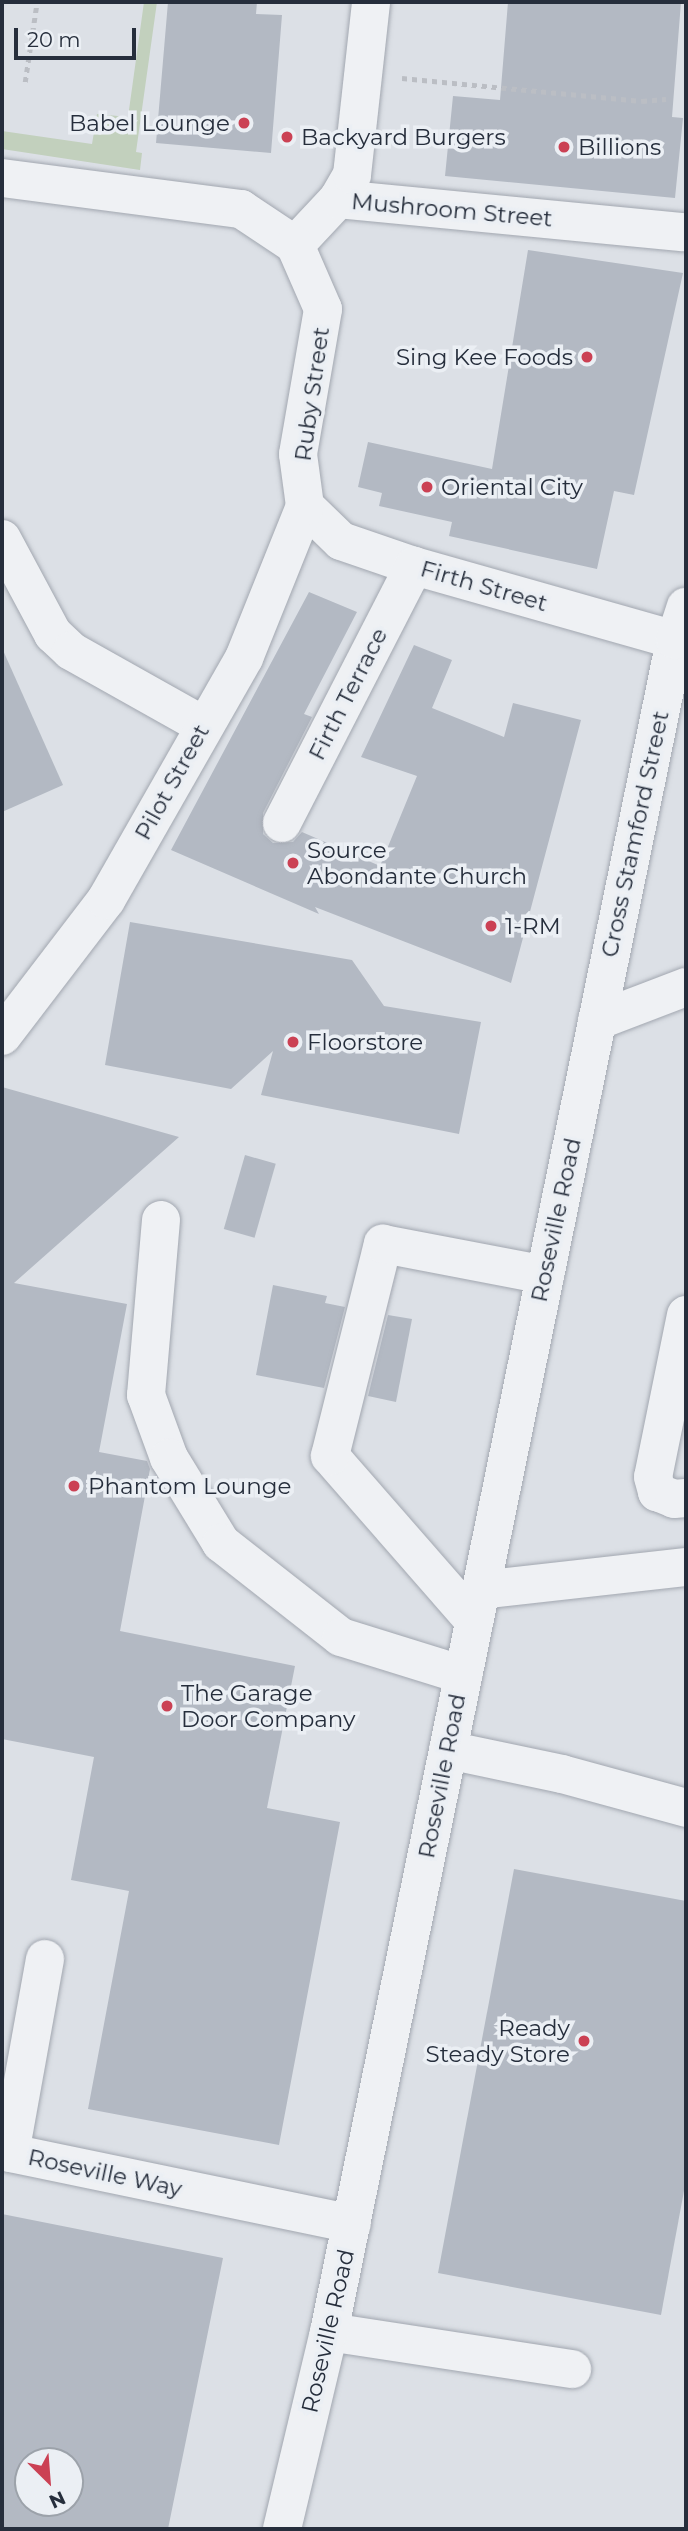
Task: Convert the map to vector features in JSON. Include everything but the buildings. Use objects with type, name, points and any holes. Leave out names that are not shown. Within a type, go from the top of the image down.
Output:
[{"type":"street","points":[[338,199],[352,175],[371,2]]},
{"type":"street","points":[[2,178],[241,209],[295,245]]},
{"type":"street","name":"Mushroom Street","points":[[295,245],[338,199],[684,232]]},
{"type":"street","name":"Ruby Street","points":[[295,245],[323,309],[298,454],[305,506]]},
{"type":"street","name":"Firth Street","points":[[305,506],[341,541],[414,566],[681,623]]},
{"type":"street","name":"Pilot Street","points":[[2,1036],[106,900],[203,725],[244,658],[305,506]]},
{"type":"street","points":[[2,538],[53,634],[71,651],[203,725]]},
{"type":"street","name":"Firth Terrace","points":[[282,822],[414,566]]},
{"type":"street","name":"Cross Stamford Street","points":[[597,1021],[681,623]]},
{"type":"street","points":[[597,1021],[686,987]]},
{"type":"street","name":"Roseville Road","points":[[282,2529],[352,2224],[597,1021]]},
{"type":"street","points":[[161,1220],[146,1395],[169,1458],[221,1543],[341,1637],[463,1675]]},
{"type":"street","points":[[545,1275],[383,1244],[330,1456],[477,1606],[686,1567]]},
{"type":"street","points":[[686,1315],[653,1477],[657,1492],[686,1498]]},
{"type":"street","points":[[448,1750],[562,1774],[686,1808]]},
{"type":"street","name":"Roseville Way","points":[[46,1959],[10,2153],[352,2224]]},
{"type":"street","points":[[329,2332],[572,2369]]},
{"type":"path","points":[[25,82],[37,2]]},
{"type":"path","points":[[394,77],[642,101],[666,99]]},
{"type":"green space","points":[[144,2],[157,2],[136,152],[142,153],[140,170],[2,149],[2,131],[92,144],[97,114],[128,117]]},
{"type":"place","name":"Babel Lounge","points":[[244,123]]},
{"type":"place","name":"Backyard Burgers","points":[[287,137]]},
{"type":"place","name":"Billions","points":[[564,147]]},
{"type":"place","name":"Sing Kee Foods","points":[[587,357]]},
{"type":"place","name":"Oriental City","points":[[427,487]]},
{"type":"place","name":"Source Abondante Church","points":[[293,863]]},
{"type":"place","name":"1-RM","points":[[491,926]]},
{"type":"place","name":"Floorstore","points":[[293,1042]]},
{"type":"place","name":"Phantom Lounge","points":[[74,1486]]},
{"type":"place","name":"The Garage Door Company","points":[[167,1706]]},
{"type":"place","name":"Ready Steady Store","points":[[584,2041]]}]
